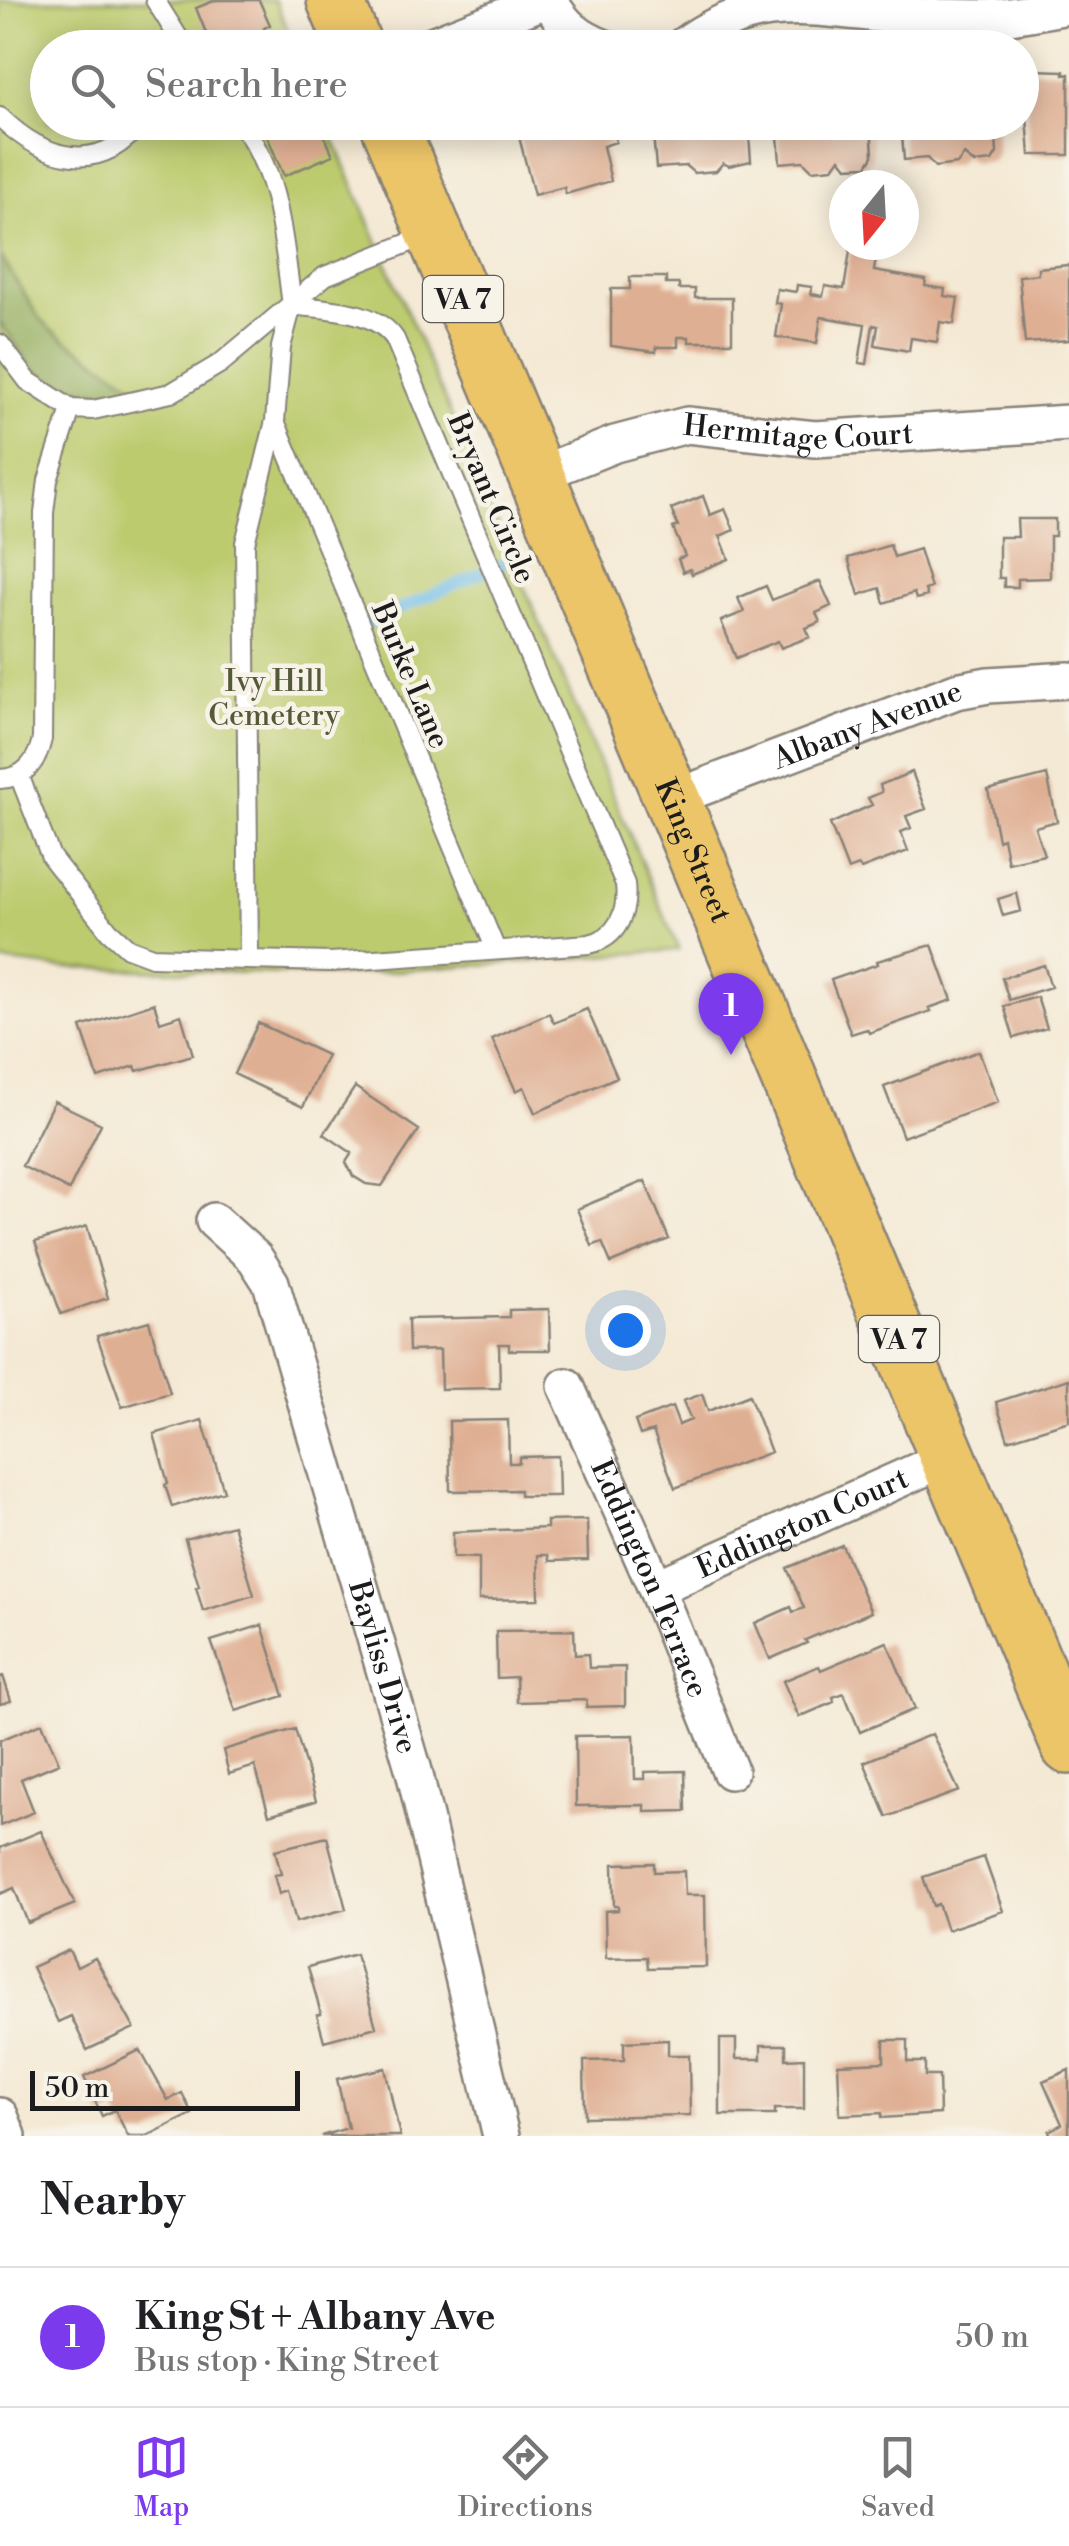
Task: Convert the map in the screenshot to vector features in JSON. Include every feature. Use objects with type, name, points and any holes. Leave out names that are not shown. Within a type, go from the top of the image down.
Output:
[{"type":"main road","points":[[335,0],[348,30]]},
{"type":"main road","name":"King Street","points":[[396,140],[1069,1746]]},
{"type":"street","points":[[470,30],[548,0],[572,30]]},
{"type":"street","points":[[700,30],[708,23],[758,6],[800,4],[873,13],[989,18],[1069,6]]},
{"type":"street","name":"Hermitage Court","points":[[537,475],[615,444],[687,425],[815,439],[1069,423]]},
{"type":"street","name":"Albany Avenue","points":[[671,799],[956,691],[988,684],[1069,680]]},
{"type":"street","name":"Bayliss Drive","points":[[214,1221],[255,1258],[271,1283],[414,1771],[500,2136]]},
{"type":"street","name":"Eddington Terrace","points":[[566,1386],[656,1588],[730,1772]]},
{"type":"street","name":"Eddington Court","points":[[656,1588],[949,1457]]},
{"type":"street","points":[[0,2116],[8,2136]]},
{"type":"lane","points":[[160,1],[172,30]]},
{"type":"lane","points":[[0,117],[30,140]]},
{"type":"lane","points":[[30,140],[74,156],[94,155],[121,140]]},
{"type":"lane","points":[[249,960],[245,543],[275,420],[281,347],[292,305],[278,199],[253,140]]},
{"type":"lane","points":[[0,344],[28,381],[71,409],[93,410],[171,393],[216,367],[312,285],[334,271],[435,233]]},
{"type":"lane","name":"Bryant Circle","points":[[20,775],[52,858],[122,943],[152,957],[314,963],[589,944],[605,939],[616,929],[626,897],[624,884],[395,339],[385,326],[370,318],[292,305]]},
{"type":"lane","points":[[0,779],[20,775],[35,761],[42,739],[44,504],[71,409]]},
{"type":"lane","name":"Burke Lane","points":[[275,420],[496,950]]},
{"type":"green space","name":"Ivy Hill Cemetery","points":[[0,0],[275,0],[288,30],[30,30],[30,140],[334,140],[679,950],[341,975],[60,968],[0,961]]},
{"type":"green space","points":[[0,255],[51,330],[140,389],[86,392],[57,383],[33,368],[0,322]]},
{"type":"building","points":[[216,0],[259,0],[270,25],[265,30],[205,30],[196,8]]},
{"type":"building","points":[[1039,70],[1064,71],[1064,75],[1069,74],[1069,155],[1030,155],[1029,140],[1039,140]]},
{"type":"building","points":[[269,140],[326,140],[333,155],[284,176]]},
{"type":"building","points":[[520,140],[616,140],[603,146],[611,181],[566,194],[564,187],[534,195]]},
{"type":"building","points":[[654,140],[749,140],[751,161],[729,166],[723,163],[716,171],[694,173],[686,166],[656,168]]},
{"type":"building","points":[[778,140],[872,140],[873,156],[867,166],[847,167],[840,158],[833,168],[812,170],[803,161],[780,163]]},
{"type":"building","points":[[902,140],[996,140],[997,153],[992,161],[974,163],[964,155],[957,164],[935,167],[927,158],[904,160]]},
{"type":"building","points":[[849,260],[876,260],[874,271],[926,280],[925,286],[945,289],[944,296],[958,298],[954,324],[940,322],[937,342],[911,338],[909,351],[875,345],[878,326],[873,325],[867,364],[859,363],[865,324],[821,317],[817,343],[776,337],[781,304],[775,303],[777,289],[796,292],[797,285],[812,287],[810,294],[823,296],[825,286],[844,289]]},
{"type":"building","points":[[1069,265],[1069,340],[1025,343],[1019,276],[1038,274],[1038,268]]},
{"type":"building","points":[[630,277],[666,277],[666,284],[695,289],[695,298],[732,298],[732,342],[689,342],[689,337],[678,337],[678,347],[656,347],[656,352],[611,346],[611,289],[630,289]]},
{"type":"building","points":[[703,496],[710,515],[725,509],[734,530],[720,536],[729,559],[692,574],[690,569],[683,572],[678,559],[685,556],[673,528],[678,526],[671,509]]},
{"type":"building","points":[[1017,519],[1055,519],[1055,536],[1050,536],[1050,578],[1018,579],[1018,587],[1004,587],[1004,578],[999,578],[999,537],[1018,537]]},
{"type":"building","points":[[890,545],[894,557],[919,549],[931,588],[925,590],[927,596],[916,599],[914,593],[884,603],[880,588],[859,595],[848,558]]},
{"type":"building","points":[[820,581],[831,606],[816,613],[820,622],[806,628],[810,637],[781,648],[778,641],[736,658],[721,621],[744,612],[738,598],[766,586],[772,600]]},
{"type":"building","points":[[912,772],[926,809],[906,816],[911,828],[901,832],[908,851],[848,870],[830,824],[872,805],[868,798],[882,792],[880,785]]},
{"type":"building","points":[[1047,775],[1057,821],[1035,827],[1044,855],[1008,863],[1003,838],[998,840],[988,790]]},
{"type":"building","points":[[1017,893],[1021,911],[1003,916],[998,899]]},
{"type":"building","points":[[932,945],[952,1000],[869,1033],[867,1029],[851,1034],[831,980]]},
{"type":"building","points":[[1044,965],[1051,987],[1009,1000],[1002,978]]},
{"type":"building","points":[[1037,997],[1047,1028],[1014,1038],[1004,1006]]},
{"type":"building","points":[[154,1003],[160,1022],[181,1015],[193,1055],[98,1078],[81,1027]]},
{"type":"building","points":[[587,1009],[617,1077],[535,1113],[524,1087],[516,1091],[492,1039],[549,1013],[554,1023]]},
{"type":"building","points":[[258,1023],[327,1055],[303,1107],[234,1074]]},
{"type":"building","points":[[979,1051],[998,1102],[903,1137],[884,1087]]},
{"type":"building","points":[[355,1087],[419,1130],[382,1186],[366,1184],[353,1176],[346,1162],[352,1153],[324,1134]]},
{"type":"building","points":[[54,1101],[101,1124],[69,1190],[22,1166]]},
{"type":"building","points":[[645,1181],[669,1239],[611,1263],[602,1242],[592,1246],[577,1209]]},
{"type":"building","points":[[87,1226],[108,1298],[61,1314],[35,1242]]},
{"type":"building","points":[[549,1309],[550,1350],[509,1350],[509,1344],[499,1344],[500,1388],[441,1389],[440,1350],[409,1351],[408,1319],[509,1317],[509,1310]]},
{"type":"building","points":[[149,1321],[170,1393],[122,1407],[97,1336]]},
{"type":"building","points":[[1069,1379],[1069,1421],[1008,1440],[996,1402]]},
{"type":"building","points":[[702,1394],[708,1411],[749,1395],[771,1452],[675,1488],[653,1431],[640,1435],[635,1421],[672,1407],[679,1425],[691,1420],[683,1401]]},
{"type":"building","points":[[202,1420],[224,1491],[172,1507],[154,1434]]},
{"type":"building","points":[[508,1420],[509,1463],[519,1463],[519,1457],[558,1456],[559,1496],[520,1496],[520,1490],[450,1491],[449,1421]]},
{"type":"building","points":[[587,1520],[588,1560],[549,1561],[548,1555],[538,1555],[539,1599],[479,1600],[479,1558],[453,1557],[453,1532],[547,1528],[547,1521]]},
{"type":"building","points":[[233,1525],[254,1595],[203,1611],[185,1539]]},
{"type":"building","points":[[842,1545],[871,1612],[770,1659],[755,1623],[791,1607],[793,1612],[804,1608],[787,1568]]},
{"type":"building","points":[[262,1625],[284,1696],[236,1711],[211,1641]]},
{"type":"building","points":[[574,1630],[575,1655],[588,1654],[589,1668],[625,1667],[625,1706],[586,1707],[587,1700],[517,1702],[516,1677],[497,1678],[496,1631]]},
{"type":"building","points":[[887,1642],[915,1709],[860,1732],[844,1693],[833,1697],[834,1702],[799,1717],[783,1681],[819,1666],[821,1670]]},
{"type":"building","points":[[3,1676],[11,1701],[0,1704],[0,1677]]},
{"type":"building","points":[[42,1723],[59,1763],[21,1779],[34,1812],[0,1826],[0,1740]]},
{"type":"building","points":[[295,1729],[316,1801],[269,1815],[255,1766],[229,1774],[223,1750]]},
{"type":"building","points":[[932,1734],[959,1791],[887,1817],[864,1762]]},
{"type":"building","points":[[634,1735],[635,1779],[645,1779],[645,1772],[685,1771],[686,1811],[645,1812],[645,1805],[576,1806],[575,1736]]},
{"type":"building","points":[[41,1831],[75,1904],[28,1923],[14,1888],[0,1894],[0,1848]]},
{"type":"building","points":[[327,1837],[346,1909],[296,1922],[288,1891],[279,1894],[274,1875],[281,1874],[275,1850]]},
{"type":"building","points":[[984,1857],[1003,1911],[947,1930],[923,1877]]},
{"type":"building","points":[[654,1863],[654,1872],[684,1871],[685,1895],[705,1895],[706,1967],[648,1968],[647,1957],[606,1958],[605,1911],[618,1910],[614,1906],[613,1864]]},
{"type":"building","points":[[69,1950],[77,1967],[95,1958],[134,2028],[87,2050],[71,2016],[58,2022],[32,1967]]},
{"type":"building","points":[[356,1954],[376,2027],[324,2041],[308,1967]]},
{"type":"building","points":[[720,2039],[736,2039],[736,2059],[761,2059],[761,2045],[786,2045],[786,2059],[804,2058],[804,2109],[775,2109],[775,2115],[720,2115]]},
{"type":"building","points":[[668,2040],[668,2055],[689,2055],[690,2115],[585,2117],[584,2061],[624,2060],[624,2042]]},
{"type":"building","points":[[884,2040],[908,2040],[908,2062],[925,2062],[925,2076],[939,2076],[940,2114],[882,2118],[882,2113],[840,2115],[838,2064],[884,2062]]},
{"type":"building","points":[[140,2050],[168,2100],[182,2093],[192,2114],[147,2136],[128,2136],[115,2110],[102,2116],[84,2077]]},
{"type":"building","points":[[385,2068],[400,2136],[321,2136],[348,2128],[337,2079]]},
{"type":"building","points":[[1069,2070],[1069,2136],[1051,2136],[1049,2131],[1062,2124],[1043,2081]]},
{"type":"waterway","points":[[361,626],[502,564]]},
{"type":"place","name":"King St + Albany Ave","points":[[731,1055]]}]
